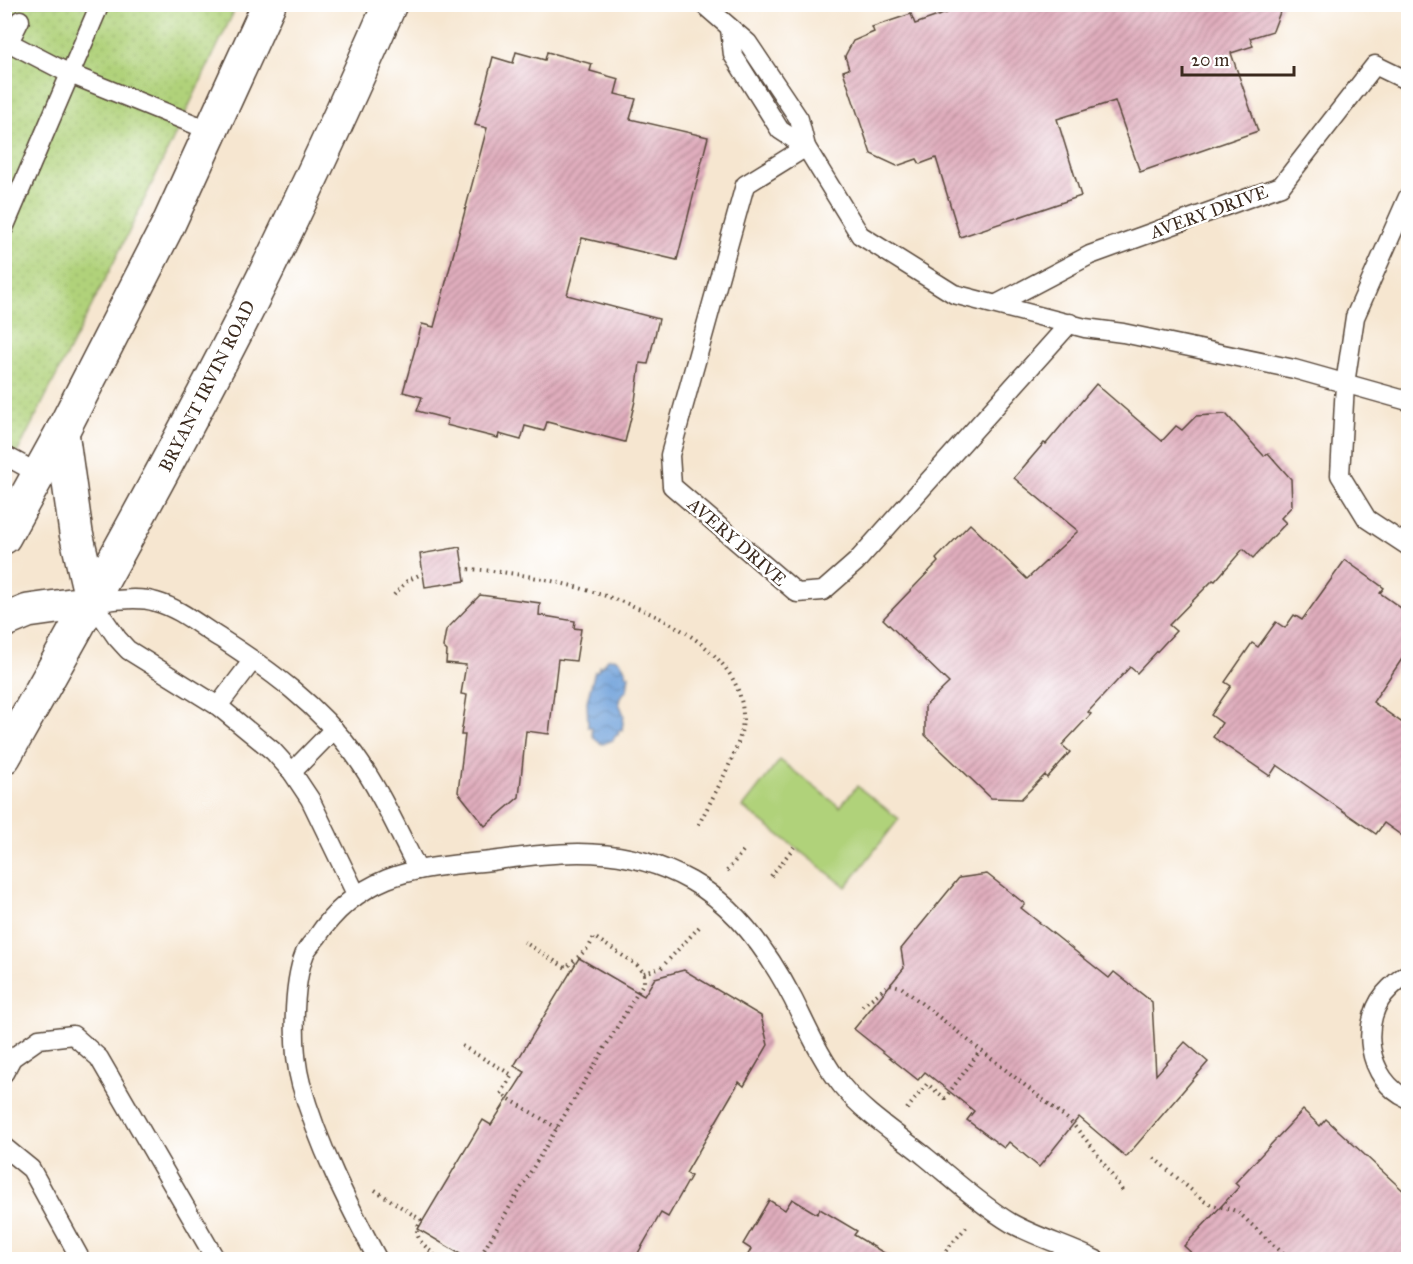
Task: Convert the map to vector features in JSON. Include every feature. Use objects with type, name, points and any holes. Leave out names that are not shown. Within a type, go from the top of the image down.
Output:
[{"type":"main road","points":[[4,537],[62,432],[169,223],[269,4]]},
{"type":"main road","name":"BRYANT IRVIN ROAD","points":[[4,757],[170,459],[240,323],[325,150],[390,4]]},
{"type":"main road","points":[[4,621],[28,612],[92,602],[76,533],[62,432]]},
{"type":"lane","points":[[4,228],[100,4]]},
{"type":"lane","points":[[703,4],[730,29],[733,55],[780,130],[806,147],[861,235],[954,294],[1085,328],[1123,333],[1294,369],[1408,401]]},
{"type":"lane","points":[[20,20],[7,41],[70,74],[212,131]]},
{"type":"lane","name":"AVERY DRIVE","points":[[997,304],[1090,255],[1281,186],[1375,65],[1408,81]]},
{"type":"lane","name":"AVERY DRIVE","points":[[806,147],[745,185],[670,455],[672,486],[797,593],[823,591],[856,562],[1070,323]]},
{"type":"lane","points":[[1408,197],[1355,317],[1345,384],[1340,476],[1367,519],[1408,546]]},
{"type":"lane","points":[[4,455],[39,474]]},
{"type":"lane","points":[[92,602],[142,600],[156,602],[170,608],[279,678],[334,729],[355,755],[373,784],[418,870]]},
{"type":"lane","points":[[92,602],[128,650],[218,706],[273,751],[292,771],[310,799],[357,894]]},
{"type":"lane","points":[[218,706],[254,660]]},
{"type":"lane","points":[[292,771],[334,729]]},
{"type":"lane","points":[[378,1260],[357,1220],[312,1118],[300,1081],[296,1052],[297,988],[306,953],[327,922],[357,894],[388,878],[418,870],[578,852],[610,854],[639,861],[691,881],[737,917],[759,942],[777,969],[825,1063],[843,1087],[866,1110],[1011,1223],[1096,1260]]},
{"type":"lane","points":[[1408,974],[1402,976],[1382,995],[1371,1021],[1370,1049],[1380,1075],[1400,1095],[1408,1099]]},
{"type":"lane","points":[[4,1073],[12,1058],[39,1040],[73,1035],[99,1058],[216,1260]]},
{"type":"lane","points":[[4,1147],[31,1169],[81,1260]]},
{"type":"path","points":[[463,568],[515,573],[588,589],[625,602],[668,622],[707,650],[724,666],[732,678],[743,710],[742,728],[732,757],[699,826]]},
{"type":"path","points":[[394,596],[407,581],[423,573]]},
{"type":"path","points":[[771,876],[794,847]]},
{"type":"path","points":[[478,1260],[642,986],[644,973],[637,965],[594,937],[589,947],[566,968],[524,942]]},
{"type":"path","points":[[644,973],[661,968],[682,946]]},
{"type":"path","points":[[862,1006],[887,986],[897,985],[1076,1126],[1124,1192]]},
{"type":"path","points":[[462,1046],[512,1075],[501,1094],[557,1128]]},
{"type":"path","points":[[891,1129],[927,1084],[945,1098],[980,1051]]},
{"type":"path","points":[[1154,1158],[1194,1195],[1210,1205],[1232,1208],[1239,1212],[1290,1260]]},
{"type":"path","points":[[375,1190],[421,1220],[416,1227],[418,1237],[438,1260]]},
{"type":"path","points":[[938,1260],[986,1205]]},
{"type":"green space","points":[[5,5],[237,5],[125,240],[5,477]]},
{"type":"green space","points":[[780,760],[840,807],[857,786],[899,819],[846,887],[743,807]]},
{"type":"water","points":[[614,658],[620,661],[626,670],[625,674],[629,675],[627,690],[620,697],[619,703],[624,715],[622,730],[619,730],[613,740],[603,744],[594,737],[592,727],[588,727],[587,701],[595,671],[598,671],[599,666],[601,667],[607,659]]},
{"type":"building","points":[[972,4],[1283,4],[1273,31],[1250,38],[1253,46],[1231,53],[1258,131],[1140,172],[1115,101],[1057,119],[1081,196],[960,237],[936,158],[920,164],[917,159],[897,166],[871,154],[843,71],[849,69],[845,56],[853,41],[874,32],[872,27],[911,14],[915,24]]},
{"type":"building","points":[[516,52],[545,60],[547,52],[592,64],[590,71],[619,79],[615,94],[636,99],[630,119],[708,137],[677,260],[582,238],[567,295],[659,319],[648,364],[640,363],[635,401],[625,442],[547,422],[544,431],[525,426],[521,440],[499,434],[498,438],[446,425],[448,419],[417,411],[422,397],[403,392],[422,324],[434,327],[487,128],[475,125],[493,57],[513,63]]},
{"type":"building","points":[[1096,384],[1162,441],[1176,426],[1182,430],[1196,416],[1226,414],[1264,456],[1268,453],[1291,479],[1292,506],[1281,518],[1286,523],[1253,558],[1243,549],[1215,581],[1213,580],[1169,625],[1176,631],[1137,673],[1130,667],[1088,712],[1091,714],[1062,745],[1070,752],[1047,778],[1045,775],[1021,799],[991,798],[925,735],[925,706],[949,683],[883,619],[938,562],[936,559],[970,524],[1027,579],[1078,531],[1014,478]]},
{"type":"building","points":[[460,547],[465,581],[425,587],[420,554]]},
{"type":"building","points":[[1345,560],[1384,588],[1380,593],[1408,613],[1408,650],[1373,702],[1408,727],[1408,840],[1384,823],[1376,834],[1277,765],[1270,776],[1213,737],[1222,723],[1211,715],[1231,686],[1225,682],[1252,643],[1258,647],[1276,622],[1285,628],[1294,615],[1302,620]]},
{"type":"building","points":[[480,595],[540,603],[539,615],[575,621],[574,628],[581,629],[576,661],[558,659],[549,734],[526,731],[519,797],[485,826],[458,792],[465,735],[461,735],[467,695],[461,694],[466,665],[446,663],[447,651],[443,647],[446,630]]},
{"type":"building","points":[[987,874],[1025,904],[1021,908],[1109,978],[1114,972],[1152,1002],[1156,1075],[1185,1042],[1208,1062],[1126,1157],[1079,1117],[1039,1167],[1009,1142],[1004,1148],[967,1120],[974,1111],[925,1072],[918,1080],[854,1029],[904,968],[901,949],[959,878]]},
{"type":"building","points":[[579,958],[644,996],[655,978],[684,970],[761,1016],[768,1045],[744,1086],[739,1082],[686,1173],[691,1176],[668,1217],[661,1213],[634,1260],[470,1260],[418,1229],[483,1120],[491,1125],[525,1072],[514,1066]]},
{"type":"building","points":[[1303,1110],[1320,1126],[1326,1119],[1408,1195],[1408,1260],[1199,1260],[1184,1246],[1239,1187],[1235,1183]]},
{"type":"building","points":[[792,1199],[817,1214],[820,1209],[857,1231],[854,1235],[896,1260],[745,1260],[751,1249],[743,1244],[769,1200],[785,1210]]}]
